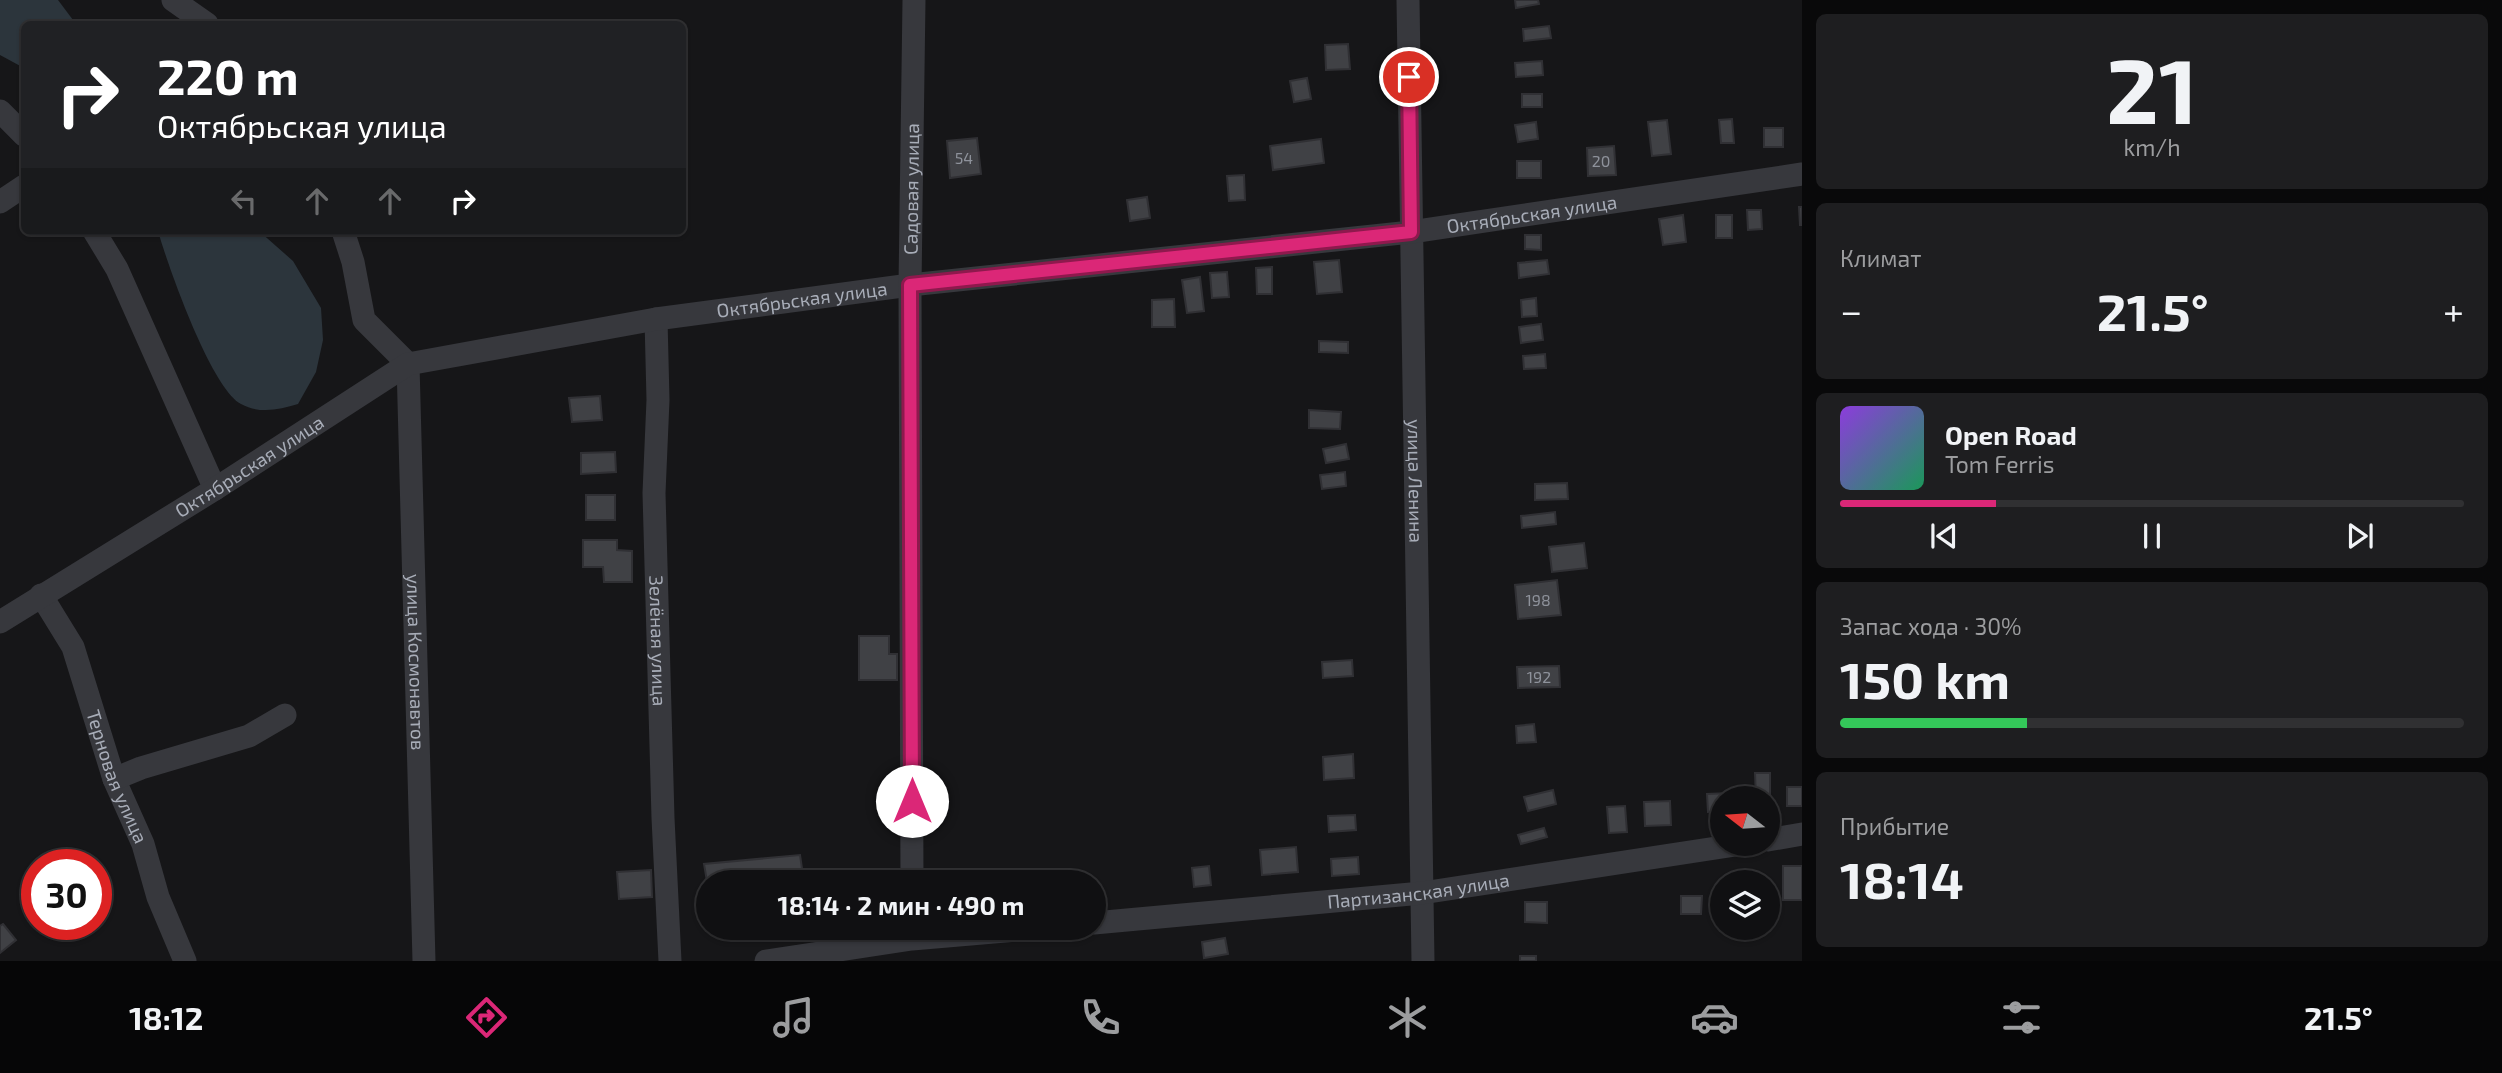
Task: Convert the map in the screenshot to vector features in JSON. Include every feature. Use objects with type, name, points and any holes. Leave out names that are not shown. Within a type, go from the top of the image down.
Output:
[{"type":"street","points":[[173,0],[203,21]]},
{"type":"street","name":"Садовая улица","points":[[912,870],[910,285],[914,0]]},
{"type":"street","name":"улица Ленина","points":[[1408,0],[1423,961]]},
{"type":"street","points":[[0,111],[21,132]]},
{"type":"street","name":"Октябрьская улица","points":[[0,622],[215,489],[408,364],[656,319],[910,285],[1411,232],[1802,174]]},
{"type":"street","points":[[0,202],[21,188]]},
{"type":"street","points":[[96,235],[117,269],[215,489]]},
{"type":"street","points":[[344,235],[353,262],[364,320],[408,364]]},
{"type":"street","name":"Зелёная улица","points":[[656,319],[658,400],[654,493],[663,818],[670,961]]},
{"type":"street","name":"улица Космонавтов","points":[[408,364],[424,961]]},
{"type":"street","name":"Терновая улица","points":[[41,595],[73,647],[114,779],[143,844],[158,897],[185,961]]},
{"type":"street","points":[[114,779],[141,768],[249,736],[285,715]]},
{"type":"street","points":[[1780,837],[1802,834]]},
{"type":"street","name":"Партизанская улица","points":[[1106,922],[1422,893],[1710,849]]},
{"type":"street","points":[[766,961],[938,940]]},
{"type":"shaded area","points":[[0,0],[58,0],[74,21],[21,21],[21,66],[0,55]]},
{"type":"shaded area","points":[[159,235],[264,235],[293,261],[321,308],[323,340],[316,372],[298,404],[276,409],[255,409],[241,404],[229,393],[204,351]]},
{"type":"building","points":[[1515,0],[1538,0],[1539,4],[1516,8]]},
{"type":"building","points":[[1549,26],[1551,38],[1524,41],[1523,29]]},
{"type":"building","points":[[1348,44],[1350,69],[1326,70],[1325,45]]},
{"type":"building","points":[[1542,61],[1543,75],[1516,77],[1515,63]]},
{"type":"building","points":[[1307,78],[1311,99],[1294,102],[1290,81]]},
{"type":"building","points":[[1522,94],[1542,94],[1542,107],[1522,107]]},
{"type":"building","points":[[1732,119],[1734,143],[1721,143],[1719,120]]},
{"type":"building","points":[[1667,120],[1671,154],[1652,156],[1648,122]]},
{"type":"building","points":[[1536,122],[1538,139],[1518,142],[1515,125]]},
{"type":"building","points":[[1764,128],[1783,128],[1783,147],[1764,147]]},
{"type":"building","points":[[977,138],[981,174],[950,178],[947,141]]},
{"type":"building","points":[[1321,139],[1324,163],[1273,170],[1270,146]]},
{"type":"building","points":[[1614,146],[1616,175],[1588,176],[1587,148]]},
{"type":"building","points":[[1517,161],[1541,161],[1541,178],[1517,178]]},
{"type":"building","points":[[1244,175],[1245,200],[1229,201],[1227,176]]},
{"type":"building","points":[[1147,197],[1150,218],[1130,221],[1127,200]]},
{"type":"building","points":[[1799,207],[1802,207],[1802,225],[1800,225]]},
{"type":"building","points":[[1747,210],[1761,210],[1762,229],[1748,230]]},
{"type":"building","points":[[1683,215],[1686,242],[1663,245],[1659,219]]},
{"type":"building","points":[[1716,215],[1732,215],[1732,238],[1716,238]]},
{"type":"building","points":[[1525,235],[1541,235],[1541,250],[1525,249]]},
{"type":"building","points":[[1339,260],[1342,292],[1317,294],[1314,262]]},
{"type":"building","points":[[1547,260],[1549,274],[1519,278],[1518,263]]},
{"type":"building","points":[[1272,267],[1272,294],[1257,294],[1256,268]]},
{"type":"building","points":[[1227,272],[1229,297],[1212,298],[1210,273]]},
{"type":"building","points":[[1200,277],[1204,311],[1187,313],[1182,280]]},
{"type":"building","points":[[1536,298],[1537,316],[1522,317],[1521,300]]},
{"type":"building","points":[[1174,299],[1175,327],[1152,327],[1152,300]]},
{"type":"building","points":[[1541,324],[1543,340],[1521,343],[1519,327]]},
{"type":"building","points":[[1319,341],[1348,342],[1348,353],[1319,352]]},
{"type":"building","points":[[1545,354],[1546,368],[1524,369],[1523,356]]},
{"type":"building","points":[[600,396],[602,420],[572,422],[569,398]]},
{"type":"building","points":[[1309,410],[1341,412],[1340,429],[1309,428]]},
{"type":"building","points":[[1346,444],[1349,459],[1326,463],[1323,449]]},
{"type":"building","points":[[615,452],[616,472],[581,474],[581,453]]},
{"type":"building","points":[[1345,472],[1346,486],[1322,489],[1320,475]]},
{"type":"building","points":[[1567,483],[1568,499],[1535,500],[1535,484]]},
{"type":"building","points":[[586,495],[615,495],[615,520],[586,520]]},
{"type":"building","points":[[1555,512],[1556,524],[1522,528],[1521,516]]},
{"type":"building","points":[[583,540],[617,540],[617,550],[632,551],[632,582],[604,582],[603,567],[583,567]]},
{"type":"building","points":[[1584,543],[1587,568],[1552,572],[1549,547]]},
{"type":"building","points":[[1557,580],[1561,615],[1518,619],[1515,585]]},
{"type":"building","points":[[859,636],[889,636],[889,654],[897,654],[897,680],[859,680]]},
{"type":"building","points":[[1352,660],[1353,676],[1323,678],[1322,662]]},
{"type":"building","points":[[1559,666],[1560,687],[1518,688],[1517,667]]},
{"type":"building","points":[[1534,724],[1536,742],[1517,743],[1516,726]]},
{"type":"building","points":[[1353,754],[1354,778],[1324,780],[1323,757]]},
{"type":"building","points":[[1755,773],[1770,773],[1770,786],[1756,786]]},
{"type":"building","points":[[1787,787],[1802,787],[1802,806],[1787,806]]},
{"type":"building","points":[[1553,790],[1556,804],[1528,811],[1524,797]]},
{"type":"building","points":[[1707,794],[1710,794],[1710,812],[1708,812]]},
{"type":"building","points":[[1670,801],[1671,825],[1645,826],[1644,802]]},
{"type":"building","points":[[1625,806],[1627,832],[1609,833],[1607,807]]},
{"type":"building","points":[[1355,815],[1356,830],[1329,832],[1328,816]]},
{"type":"building","points":[[1544,828],[1547,837],[1521,844],[1518,835]]},
{"type":"building","points":[[1296,847],[1298,872],[1262,875],[1260,850]]},
{"type":"building","points":[[800,855],[802,870],[705,870],[704,864]]},
{"type":"building","points":[[1358,857],[1359,874],[1332,876],[1331,859]]},
{"type":"building","points":[[1209,866],[1211,885],[1194,887],[1192,868]]},
{"type":"building","points":[[1783,866],[1802,866],[1802,900],[1783,900]]},
{"type":"building","points":[[651,870],[652,897],[619,899],[617,872]]},
{"type":"building","points":[[1681,896],[1702,896],[1701,914],[1681,914]]},
{"type":"building","points":[[1525,902],[1547,902],[1547,923],[1525,922]]},
{"type":"building","points":[[3,924],[16,940],[0,953],[0,926]]},
{"type":"building","points":[[1225,938],[1228,954],[1204,958],[1202,942]]},
{"type":"building","points":[[1520,956],[1536,956],[1536,961],[1520,961]]},
{"type":"route","points":[[912,801],[910,285],[1411,232],[1409,77]]}]
